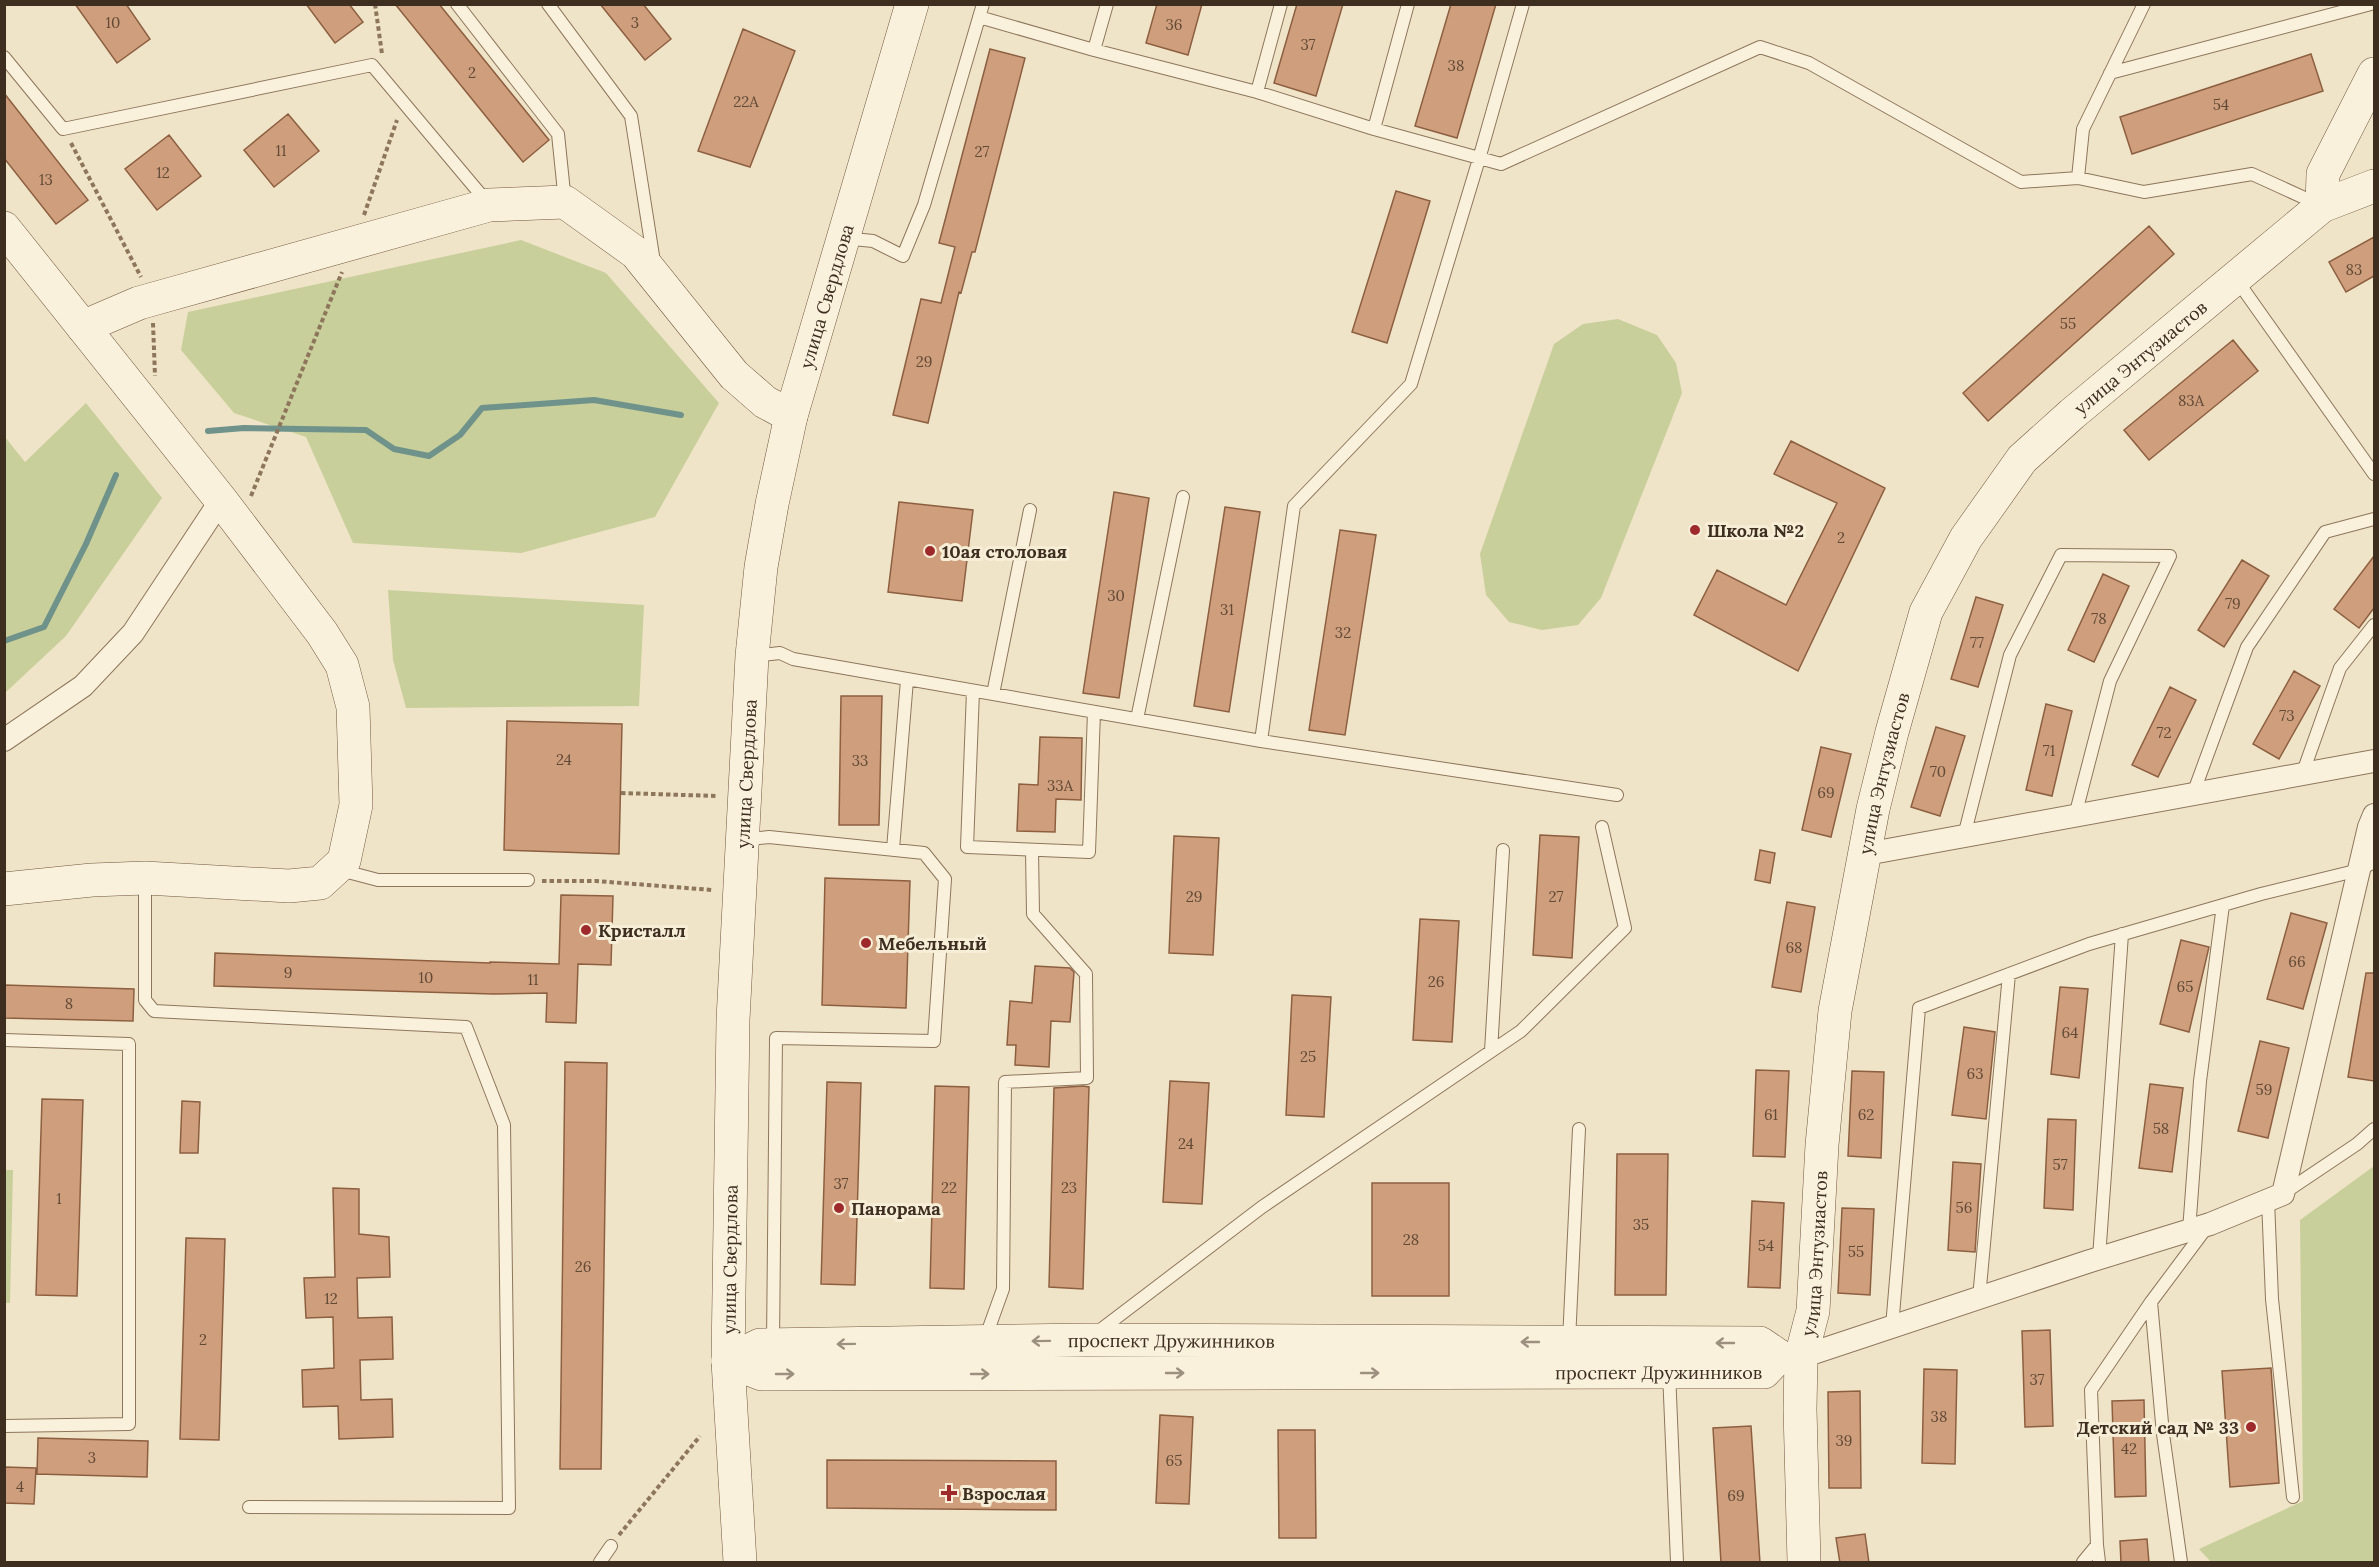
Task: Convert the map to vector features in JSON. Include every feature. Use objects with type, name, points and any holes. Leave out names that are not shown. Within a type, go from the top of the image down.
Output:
[{"type":"street","name":"улица Свердлова","points":[[740,1563],[729,1361],[733,1020],[752,656],[763,557],[791,416],[912,4]]},
{"type":"street","points":[[2322,206],[2324,174],[2374,74]]},
{"type":"street","name":"улица Энтузиастов","points":[[1804,1563],[1800,1408],[1790,1357],[1813,1311],[1822,1145],[1834,1011],[1873,809],[1926,612],[1966,538],[2022,459],[2072,414],[2322,206],[2374,186]]},
{"type":"street","points":[[83,327],[153,299],[489,205],[565,202],[636,253],[734,375],[765,402],[791,416]]},
{"type":"street","points":[[4,228],[221,500],[322,633],[342,665],[352,707],[356,805],[344,861],[321,883],[289,886],[145,878],[92,880],[4,889]]},
{"type":"street","points":[[4,740],[83,686],[133,633],[221,500]]},
{"type":"street","points":[[1866,854],[2374,761]]},
{"type":"street","points":[[1790,1357],[1892,1327],[2199,1227],[2275,1197],[2367,866],[2368,827],[2374,815]]},
{"type":"street","name":"проспект Дружинников","points":[[729,1361],[760,1345],[1087,1340],[1761,1343],[1790,1357]]},
{"type":"street","name":"проспект Дружинников","points":[[729,1361],[762,1374],[1764,1372],[1790,1357]]},
{"type":"lane","points":[[457,4],[558,134],[565,202]]},
{"type":"lane","points":[[548,4],[631,116],[656,276]]},
{"type":"lane","points":[[1094,50],[1107,4]]},
{"type":"lane","points":[[1257,92],[1281,4]]},
{"type":"lane","points":[[1374,129],[1408,4]]},
{"type":"lane","points":[[1261,741],[1294,506],[1411,384],[1479,159],[1522,4]]},
{"type":"lane","points":[[2078,178],[2083,129],[2145,4]]},
{"type":"lane","points":[[2110,73],[2371,4]]},
{"type":"lane","points":[[842,238],[873,241],[903,256],[924,205],[981,11],[1094,50],[1257,92],[1374,129],[1501,164],[1760,47],[1809,63],[2021,182],[2078,178],[2144,192],[2252,174],[2322,206]]},
{"type":"lane","points":[[4,57],[63,129],[372,64],[489,205]]},
{"type":"lane","points":[[2235,278],[2374,474]]},
{"type":"lane","points":[[1137,719],[1183,497]]},
{"type":"lane","points":[[993,694],[1030,510]]},
{"type":"lane","points":[[2193,794],[2247,647],[2325,532],[2374,519]]},
{"type":"lane","points":[[1964,836],[2010,655],[2061,555],[2170,556],[2110,681],[2075,816]]},
{"type":"lane","points":[[2302,775],[2340,668],[2374,625]]},
{"type":"lane","points":[[752,656],[780,653],[793,659],[907,680],[1261,741],[1617,795]]},
{"type":"lane","points":[[893,849],[907,680]]},
{"type":"lane","points":[[973,691],[967,847],[1089,852],[1094,712]]},
{"type":"lane","points":[[1087,1340],[1262,1207],[1521,1031],[1625,928],[1602,827]]},
{"type":"lane","points":[[742,840],[769,837],[924,853],[945,879],[934,1041],[777,1038],[772,1345]]},
{"type":"lane","points":[[984,1342],[1003,1289],[1005,1082],[1087,1078],[1086,974],[1033,914],[1032,850]]},
{"type":"lane","points":[[1491,1052],[1503,850]]},
{"type":"lane","points":[[1892,1327],[1919,1008],[2089,944],[2367,866]]},
{"type":"lane","points":[[336,869],[378,880],[528,880]]},
{"type":"lane","points":[[145,878],[144,1000],[154,1011],[465,1027],[504,1125],[509,1508],[249,1507]]},
{"type":"lane","points":[[2099,1563],[2091,1390],[2199,1227],[2200,1081],[2223,905]]},
{"type":"lane","points":[[2099,1258],[2122,934]]},
{"type":"lane","points":[[1979,1298],[2009,974]]},
{"type":"lane","points":[[4,1041],[129,1044],[129,1424],[4,1426]]},
{"type":"lane","points":[[2293,1497],[2272,1299],[2275,1197],[2357,1144],[2374,1129]]},
{"type":"lane","points":[[1569,1342],[1579,1130]]},
{"type":"lane","points":[[2151,1302],[2163,1434],[2181,1563]]},
{"type":"lane","points":[[1669,1372],[1677,1563]]},
{"type":"lane","points":[[2083,1563],[2097,1545]]},
{"type":"lane","points":[[600,1563],[611,1546]]},
{"type":"path","points":[[63,129],[153,299],[156,418]]},
{"type":"path","points":[[621,793],[716,796]]},
{"type":"path","points":[[528,880],[596,881],[711,890]]},
{"type":"path","points":[[627,1524],[700,1436]]},
{"type":"green space","points":[[521,240],[606,273],[719,403],[655,517],[521,553],[353,543],[306,437],[234,413],[181,350],[188,312]]},
{"type":"green space","points":[[1618,319],[1657,335],[1676,363],[1682,393],[1601,598],[1578,625],[1542,630],[1509,622],[1486,595],[1480,554],[1554,344],[1583,324]]},
{"type":"green space","points":[[86,403],[162,498],[66,636],[5,693],[5,437],[25,462]]},
{"type":"green space","points":[[388,590],[644,605],[639,706],[406,708],[393,660]]},
{"type":"green space","points":[[2374,1166],[2374,1562],[2211,1562],[2199,1549],[2303,1501],[2300,1220]]},
{"type":"green space","points":[[5,1170],[13,1170],[10,1303],[4,1303]]},
{"type":"building","points":[[75,4],[126,4],[150,39],[117,63]]},
{"type":"building","points":[[306,4],[349,4],[363,22],[335,43]]},
{"type":"building","points":[[395,4],[439,4],[549,140],[523,162]]},
{"type":"building","points":[[600,4],[643,4],[671,39],[645,60]]},
{"type":"building","points":[[1157,4],[1202,4],[1188,55],[1146,43]]},
{"type":"building","points":[[1297,4],[1343,4],[1316,96],[1274,83]]},
{"type":"building","points":[[1451,4],[1496,4],[1457,138],[1415,126]]},
{"type":"building","points":[[743,29],[795,51],[750,167],[698,151]]},
{"type":"building","points":[[990,49],[1025,58],[975,252],[972,252],[961,293],[959,292],[928,423],[893,415],[921,299],[941,303],[955,247],[939,243]]},
{"type":"building","points":[[2311,54],[2323,91],[2132,154],[2120,117]]},
{"type":"building","points":[[4,93],[88,200],[56,224],[4,158]]},
{"type":"building","points":[[288,114],[319,151],[274,187],[244,150]]},
{"type":"building","points":[[169,135],[201,176],[157,210],[125,169]]},
{"type":"building","points":[[1396,191],[1430,201],[1387,343],[1352,332]]},
{"type":"building","points":[[2149,226],[2174,254],[1988,421],[1963,393]]},
{"type":"building","points":[[2374,237],[2374,276],[2346,292],[2329,262]]},
{"type":"building","points":[[2233,340],[2258,371],[2149,460],[2124,430]]},
{"type":"building","points":[[1791,441],[1885,488],[1798,671],[1694,615],[1717,570],[1786,605],[1837,503],[1774,474]]},
{"type":"building","points":[[1114,492],[1149,498],[1119,698],[1083,693]]},
{"type":"building","name":"10ая столовая","points":[[899,502],[973,510],[962,601],[888,592]]},
{"type":"building","points":[[1225,507],[1260,512],[1229,712],[1194,706]]},
{"type":"building","points":[[1340,530],[1376,535],[1345,735],[1309,730]]},
{"type":"building","points":[[2374,556],[2374,608],[2359,628],[2334,609]]},
{"type":"building","points":[[2242,560],[2269,576],[2224,647],[2198,630]]},
{"type":"building","points":[[2103,574],[2129,586],[2094,662],[2068,650]]},
{"type":"building","points":[[1976,597],[2003,605],[1978,687],[1951,679]]},
{"type":"building","points":[[2294,671],[2320,686],[2279,759],[2253,744]]},
{"type":"building","points":[[2170,687],[2196,700],[2158,777],[2132,765]]},
{"type":"building","points":[[841,696],[882,696],[879,825],[839,825]]},
{"type":"building","points":[[2046,704],[2072,711],[2052,796],[2026,790]]},
{"type":"building","points":[[507,721],[622,724],[619,854],[504,850]]},
{"type":"building","points":[[1936,727],[1965,736],[1940,816],[1911,807]]},
{"type":"building","points":[[1040,737],[1082,738],[1081,800],[1056,799],[1055,832],[1017,831],[1019,784],[1038,785]]},
{"type":"building","points":[[1821,747],[1851,754],[1831,837],[1802,830]]},
{"type":"building","points":[[1540,835],[1579,837],[1572,958],[1533,955]]},
{"type":"building","points":[[1174,836],[1219,838],[1213,955],[1169,953]]},
{"type":"building","points":[[1760,850],[1775,853],[1770,883],[1755,880]]},
{"type":"building","name":"Мебельный","points":[[825,878],[910,881],[906,1008],[822,1005]]},
{"type":"building","points":[[561,895],[613,896],[611,965],[578,964],[576,1023],[546,1022],[547,993],[494,994],[214,986],[215,953],[559,964]]},
{"type":"building","points":[[1787,902],[1815,907],[1801,992],[1772,987]]},
{"type":"building","points":[[2291,913],[2327,923],[2303,1009],[2267,999]]},
{"type":"building","points":[[1420,919],[1459,921],[1452,1042],[1413,1040]]},
{"type":"building","points":[[2181,940],[2209,947],[2189,1032],[2160,1024]]},
{"type":"building","points":[[1035,966],[1070,968],[1074,972],[1070,1022],[1051,1021],[1049,1067],[1015,1065],[1016,1045],[1007,1045],[1010,1001],[1032,1003]]},
{"type":"building","points":[[2366,973],[2374,973],[2374,1081],[2348,1077]]},
{"type":"building","points":[[4,985],[134,989],[133,1021],[4,1018]]},
{"type":"building","points":[[2060,987],[2088,989],[2079,1078],[2051,1074]]},
{"type":"building","points":[[1292,995],[1331,997],[1324,1117],[1286,1115]]},
{"type":"building","points":[[1964,1027],[1995,1032],[1986,1119],[1952,1115]]},
{"type":"building","points":[[2260,1041],[2289,1048],[2268,1138],[2238,1131]]},
{"type":"building","points":[[565,1062],[607,1063],[601,1469],[560,1469]]},
{"type":"building","points":[[1756,1070],[1789,1071],[1785,1157],[1753,1156]]},
{"type":"building","points":[[1852,1071],[1884,1072],[1881,1158],[1848,1156]]},
{"type":"building","points":[[1170,1081],[1209,1083],[1202,1204],[1163,1202]]},
{"type":"building","points":[[827,1082],[861,1083],[855,1285],[821,1284]]},
{"type":"building","points":[[2150,1084],[2183,1088],[2172,1172],[2139,1168]]},
{"type":"building","points":[[935,1086],[969,1087],[964,1289],[930,1288]]},
{"type":"building","points":[[1089,1087],[1083,1289],[1049,1287],[1054,1088]]},
{"type":"building","points":[[42,1099],[83,1100],[77,1296],[36,1295]]},
{"type":"building","points":[[182,1101],[200,1102],[198,1153],[180,1153]]},
{"type":"building","points":[[2048,1119],[2076,1120],[2073,1210],[2044,1208]]},
{"type":"building","points":[[1617,1154],[1668,1154],[1666,1295],[1615,1295]]},
{"type":"building","points":[[1953,1162],[1981,1164],[1975,1252],[1948,1250]]},
{"type":"building","points":[[1372,1183],[1449,1183],[1449,1296],[1372,1296]]},
{"type":"building","points":[[333,1188],[359,1189],[359,1234],[389,1237],[390,1277],[357,1278],[358,1318],[392,1317],[393,1359],[360,1360],[361,1400],[392,1399],[393,1437],[339,1439],[338,1406],[303,1407],[302,1370],[334,1368],[333,1317],[306,1318],[304,1278],[335,1277]]},
{"type":"building","points":[[1752,1201],[1784,1203],[1780,1288],[1748,1287]]},
{"type":"building","points":[[1842,1208],[1874,1209],[1870,1295],[1838,1293]]},
{"type":"building","points":[[186,1238],[225,1239],[219,1440],[180,1439]]},
{"type":"building","points":[[2050,1330],[2053,1426],[2025,1427],[2022,1331]]},
{"type":"building","name":"Детский сад № 33","points":[[2271,1368],[2279,1483],[2230,1487],[2222,1371]]},
{"type":"building","points":[[1924,1369],[1957,1370],[1955,1464],[1922,1463]]},
{"type":"building","points":[[1860,1391],[1861,1488],[1829,1488],[1828,1392]]},
{"type":"building","points":[[2144,1400],[2146,1496],[2115,1497],[2112,1401]]},
{"type":"building","points":[[1160,1415],[1193,1417],[1189,1504],[1156,1503]]},
{"type":"building","points":[[1751,1426],[1760,1563],[1721,1563],[1713,1428]]},
{"type":"building","points":[[1278,1430],[1315,1430],[1316,1538],[1279,1538]]},
{"type":"building","points":[[38,1438],[148,1441],[147,1477],[37,1474]]},
{"type":"building","name":"Взрослая","points":[[827,1460],[1056,1461],[1056,1510],[827,1508]]},
{"type":"building","points":[[4,1467],[36,1468],[34,1504],[4,1503]]},
{"type":"building","points":[[1865,1534],[1869,1563],[1840,1563],[1836,1538]]},
{"type":"building","points":[[2147,1539],[2149,1563],[2121,1563],[2120,1541]]},
{"type":"waterway","points":[[208,431],[244,428],[366,430],[394,449],[429,456],[460,435],[482,408],[594,400],[681,415]]},
{"type":"waterway","points":[[4,641],[44,627],[86,544],[116,475]]},
{"type":"place","name":"Школа №2","points":[[1695,530]]},
{"type":"place","name":"10ая столовая","points":[[930,551]]},
{"type":"place","name":"Кристалл","points":[[586,930]]},
{"type":"place","name":"Мебельный","points":[[866,943]]},
{"type":"place","name":"Панорама","points":[[839,1208]]},
{"type":"place","name":"Детский сад № 33","points":[[2251,1427]]},
{"type":"place","name":"Взрослая","points":[[949,1493]]}]
